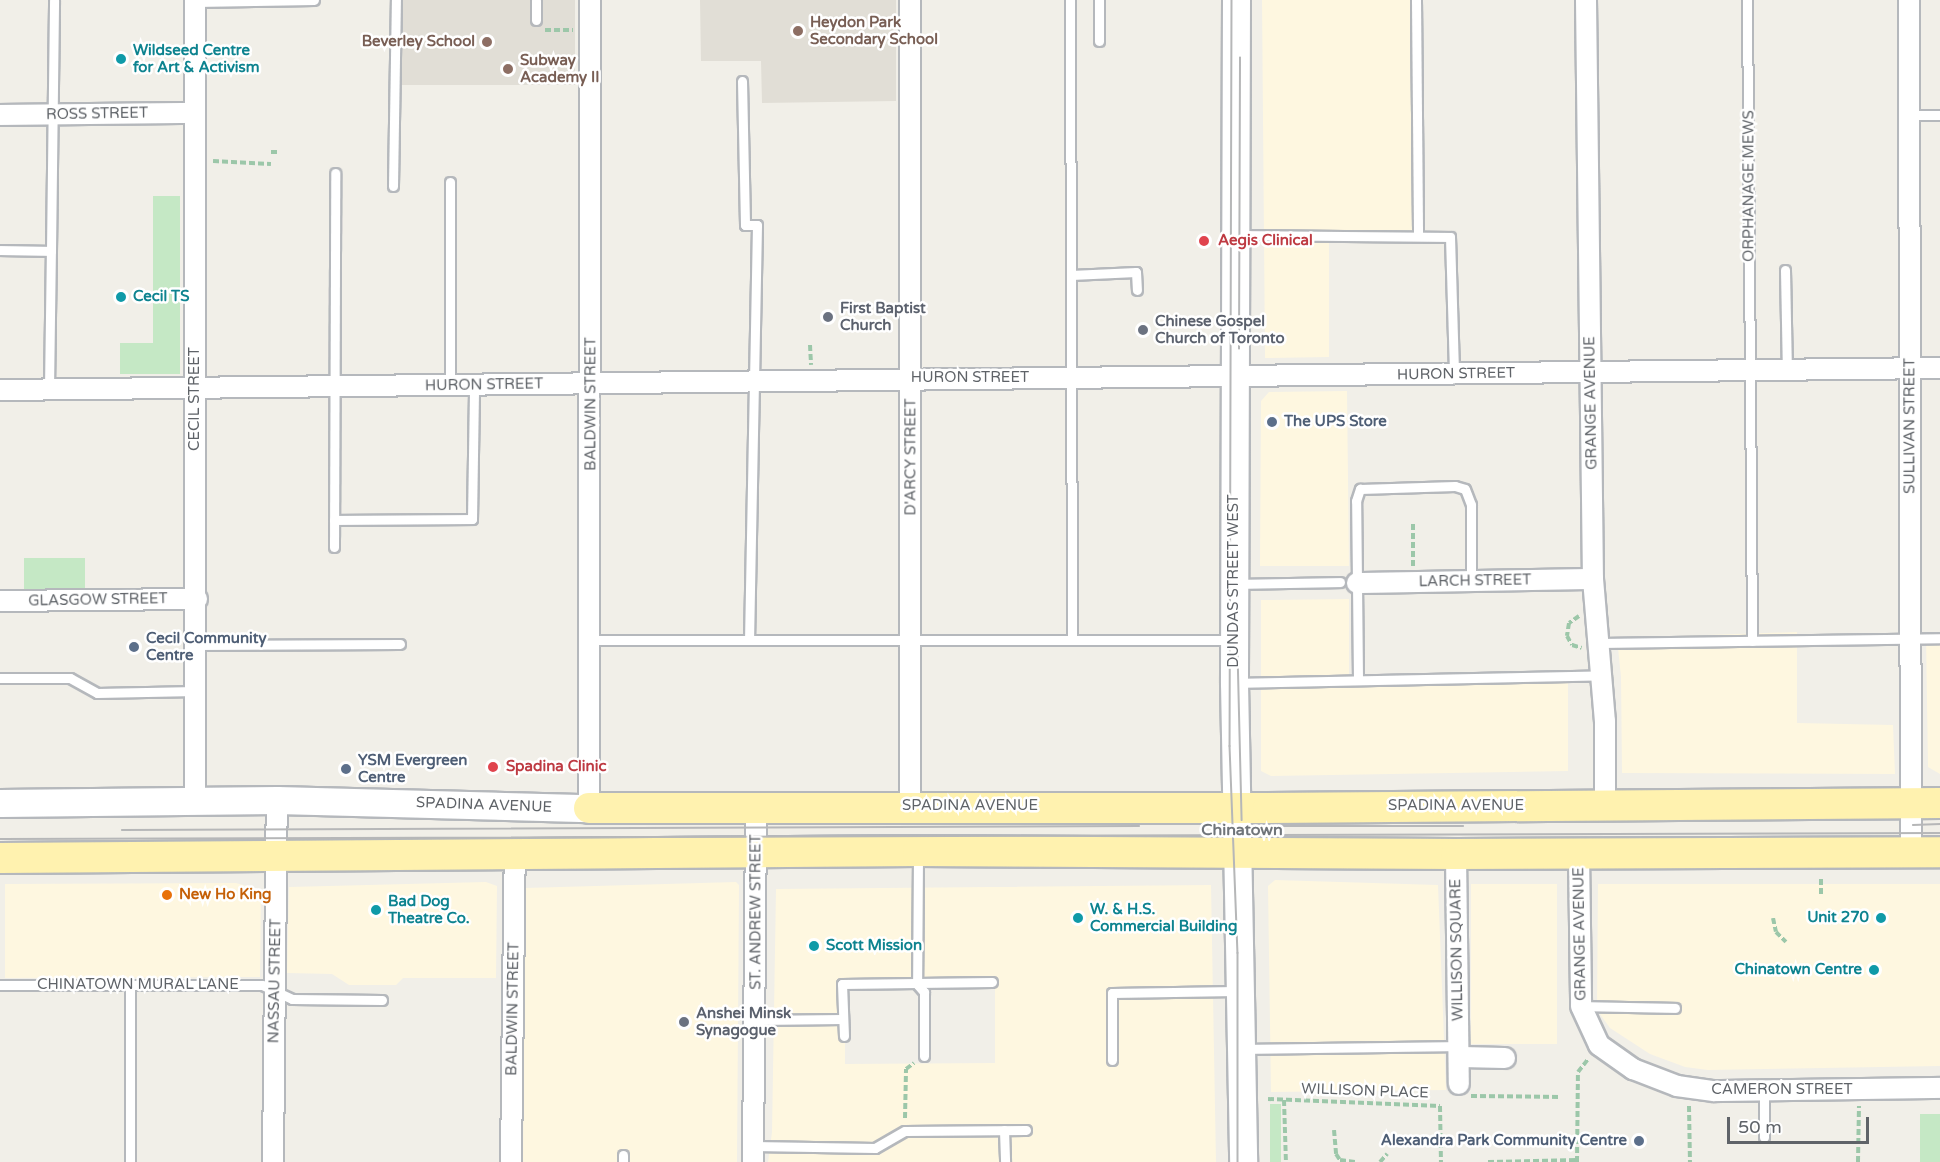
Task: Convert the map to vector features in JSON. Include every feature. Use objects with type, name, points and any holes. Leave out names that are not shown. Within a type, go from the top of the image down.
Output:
[{"type":"main road","name":"DUNDAS STREET WEST","points":[[1236,0],[1233,584],[1242,991],[1243,1162]]},
{"type":"main road","name":"SPADINA AVENUE","points":[[0,803],[195,799],[590,808],[910,805],[1237,807],[1926,803]]},
{"type":"main road","points":[[0,858],[918,850],[1456,854],[1926,852]]},
{"type":"street","name":"BALDWIN STREET","points":[[590,0],[590,808]]},
{"type":"street","name":"D'ARCY STREET","points":[[910,0],[912,379],[910,805]]},
{"type":"street","name":"GRANGE AVENUE","points":[[1586,0],[1593,646],[1603,675],[1605,806]]},
{"type":"street","name":"SULLIVAN STREET","points":[[1909,0],[1911,638],[1926,803],[1926,852]]},
{"type":"street","name":"CECIL STREET","points":[[195,1],[197,599],[195,799]]},
{"type":"street","name":"ROSS STREET","points":[[0,115],[194,113]]},
{"type":"street","name":"HURON STREET","points":[[0,390],[591,385],[755,380],[1591,374],[1940,368]]},
{"type":"street","name":"LARCH STREET","points":[[1348,583],[1593,579]]},
{"type":"street","name":"GLASGOW STREET","points":[[0,601],[197,599]]},
{"type":"street","name":"NASSAU STREET","points":[[273,1162],[276,800]]},
{"type":"street","name":"ST. ANDREW STREET","points":[[753,1154],[756,1020],[756,807]]},
{"type":"street","name":"WILLISON SQUARE","points":[[1456,854],[1462,1086]]},
{"type":"street","name":"GRANGE AVENUE","points":[[1579,854],[1581,1006],[1593,1052]]},
{"type":"street","name":"BALDWIN STREET","points":[[511,1162],[515,855]]},
{"type":"street","points":[[1460,1051],[1505,1058]]},
{"type":"street","name":"CAMERON STREET","points":[[1593,1052],[1677,1086],[1714,1092],[1940,1088]]},
{"type":"lane","points":[[49,389],[54,0]]},
{"type":"lane","points":[[195,1],[314,0]]},
{"type":"lane","points":[[393,186],[396,0]]},
{"type":"lane","points":[[536,0],[537,25]]},
{"type":"lane","points":[[1071,0],[1072,640]]},
{"type":"lane","points":[[1099,0],[1099,40]]},
{"type":"lane","points":[[1416,0],[1418,235]]},
{"type":"lane","name":"ORPHANAGE MEWS","points":[[1747,0],[1752,641]]},
{"type":"lane","points":[[742,81],[745,225],[757,225],[749,640]]},
{"type":"lane","points":[[1910,115],[1940,115]]},
{"type":"lane","points":[[334,547],[335,173]]},
{"type":"lane","points":[[450,182],[450,386]]},
{"type":"lane","points":[[1235,235],[1444,234],[1453,243],[1454,374]]},
{"type":"lane","points":[[0,250],[51,251]]},
{"type":"lane","points":[[1785,270],[1787,370]]},
{"type":"lane","points":[[1071,275],[1136,272],[1137,290]]},
{"type":"lane","points":[[334,520],[472,519],[474,385]]},
{"type":"lane","points":[[1358,678],[1348,583],[1356,501],[1360,489],[1373,486],[1465,489],[1471,505],[1471,581]]},
{"type":"lane","points":[[1233,584],[1348,583]]},
{"type":"lane","points":[[1593,646],[1940,638]]},
{"type":"lane","points":[[591,640],[1234,640]]},
{"type":"lane","points":[[196,645],[400,644]]},
{"type":"lane","points":[[1234,683],[1330,683],[1358,678],[1603,675]]},
{"type":"lane","points":[[0,678],[70,678],[97,693],[196,691]]},
{"type":"lane","points":[[918,850],[917,984],[924,992],[924,1056]]},
{"type":"lane","points":[[844,1036],[842,984],[992,982]]},
{"type":"lane","name":"CHINATOWN MURAL LANE","points":[[0,985],[262,985],[292,999],[382,1000]]},
{"type":"lane","points":[[130,985],[130,1162]]},
{"type":"lane","points":[[1112,1060],[1113,993],[1242,991]]},
{"type":"lane","points":[[1581,1006],[1675,1008]]},
{"type":"lane","points":[[756,1020],[843,1019]]},
{"type":"lane","points":[[1243,1049],[1359,1047],[1460,1051]]},
{"type":"lane","points":[[1764,1091],[1764,1137]]},
{"type":"lane","points":[[1004,1130],[1005,1162]]},
{"type":"lane","points":[[753,1154],[875,1148],[905,1131],[1026,1130]]},
{"type":"path","points":[[537,25],[577,30]]},
{"type":"path","points":[[271,152],[278,152]]},
{"type":"path","points":[[209,160],[271,164]]},
{"type":"path","points":[[810,345],[811,369]]},
{"type":"path","points":[[1413,524],[1413,570]]},
{"type":"path","points":[[1584,615],[1573,618],[1566,632],[1572,645],[1593,646]]},
{"type":"path","points":[[1821,878],[1821,894]]},
{"type":"path","points":[[1773,918],[1776,932],[1786,942]]},
{"type":"path","points":[[1488,1162],[1577,1161],[1578,1072],[1593,1052]]},
{"type":"path","points":[[905,1131],[906,1069],[924,1056]]},
{"type":"path","points":[[1462,1086],[1474,1097],[1560,1097]]},
{"type":"path","name":"WILLISON PLACE","points":[[1268,1099],[1440,1106],[1442,1162]]},
{"type":"path","points":[[1284,1100],[1286,1162]]},
{"type":"path","points":[[1689,1106],[1690,1162]]},
{"type":"path","points":[[1858,1162],[1859,1106]]},
{"type":"path","points":[[1335,1130],[1336,1154],[1340,1160],[1355,1162]]},
{"type":"path","points":[[1380,1162],[1387,1154]]},
{"type":"shaded area","name":"Beverley School","points":[[400,0],[575,0],[575,85],[400,85]]},
{"type":"shaded area","name":"Heydon Park Secondary School","points":[[700,0],[896,0],[896,101],[762,103],[761,61],[701,61]]},
{"type":"shaded area","points":[[1262,0],[1416,0],[1413,238],[1329,239],[1329,357],[1265,358]]},
{"type":"shaded area","points":[[1347,391],[1349,566],[1260,566],[1261,401],[1269,392]]},
{"type":"shaded area","points":[[1349,599],[1349,676],[1568,678],[1568,771],[1271,776],[1261,771],[1261,600]]},
{"type":"shaded area","points":[[1797,632],[1797,723],[1893,725],[1895,774],[1622,773],[1621,677],[1617,638]]},
{"type":"shaded area","points":[[1926,634],[1940,634],[1940,774],[1928,767]]},
{"type":"shaded area","points":[[1275,880],[1438,885],[1446,1090],[1271,1092],[1268,886]]},
{"type":"shaded area","points":[[486,882],[497,886],[496,978],[403,978],[396,985],[349,985],[332,974],[287,973],[289,887]]},
{"type":"shaded area","points":[[736,882],[739,885],[737,1162],[523,1162],[525,888]]},
{"type":"shaded area","points":[[236,883],[261,890],[260,977],[5,978],[5,884]]},
{"type":"shaded area","points":[[1471,884],[1557,884],[1557,1044],[1471,1044]]},
{"type":"shaded area","name":"Chinatown Centre","points":[[1598,884],[1940,884],[1940,1066],[1708,1070],[1685,1067],[1650,1054],[1610,1028],[1597,1010]]},
{"type":"shaded area","points":[[1211,885],[1216,1162],[768,1162],[772,1132],[776,889]],"holes":[[[995,988],[995,1063],[845,1064],[845,989]]]},
{"type":"green space","points":[[153,196],[180,196],[180,374],[120,374],[120,343],[153,343]]},
{"type":"green space","points":[[24,558],[85,558],[85,593],[24,593]]},
{"type":"green space","points":[[1270,1104],[1281,1104],[1281,1162],[1270,1162]]},
{"type":"green space","points":[[1920,1114],[1940,1114],[1940,1162],[1920,1162]]},
{"type":"tram line","points":[[1232,0],[1230,746],[1238,953],[1238,1162]]},
{"type":"tram line","points":[[1239,349],[1240,58]]},
{"type":"tram line","points":[[1238,652],[1242,820]]},
{"type":"tram line","points":[[1913,825],[1940,824]]},
{"type":"tram line","points":[[122,830],[1139,826]]},
{"type":"tram line","points":[[1244,826],[1463,826]]},
{"type":"tram line","points":[[0,839],[1940,833]]},
{"type":"place","name":"Heydon Park Secondary School","points":[[798,31]]},
{"type":"place","name":"Beverley School","points":[[487,42]]},
{"type":"place","name":"Wildseed Centre for Art & Activism","points":[[121,59]]},
{"type":"place","name":"Subway Academy II","points":[[508,69]]},
{"type":"place","name":"Aegis Clinical","points":[[1204,241]]},
{"type":"place","name":"Cecil TS","points":[[121,297]]},
{"type":"place","name":"First Baptist Church","points":[[828,317]]},
{"type":"place","name":"Chinese Gospel Church of Toronto","points":[[1143,330]]},
{"type":"place","name":"The UPS Store","points":[[1272,422]]},
{"type":"place","name":"Cecil Community Centre","points":[[134,647]]},
{"type":"place","name":"Spadina Clinic","points":[[493,767]]},
{"type":"place","name":"YSM Evergreen Centre","points":[[346,769]]},
{"type":"place","name":"New Ho King","points":[[167,895]]},
{"type":"place","name":"Bad Dog Theatre Co.","points":[[376,910]]},
{"type":"place","name":"W. & H.S. Commercial Building","points":[[1078,918]]},
{"type":"place","name":"Unit 270","points":[[1881,918]]},
{"type":"place","name":"Scott Mission","points":[[814,946]]},
{"type":"place","name":"Chinatown Centre","points":[[1874,970]]},
{"type":"place","name":"Anshei Minsk Synagogue","points":[[684,1022]]},
{"type":"place","name":"Alexandra Park Community Centre","points":[[1639,1141]]},
{"type":"district","name":"Chinatown","points":[[1242,830]]}]
